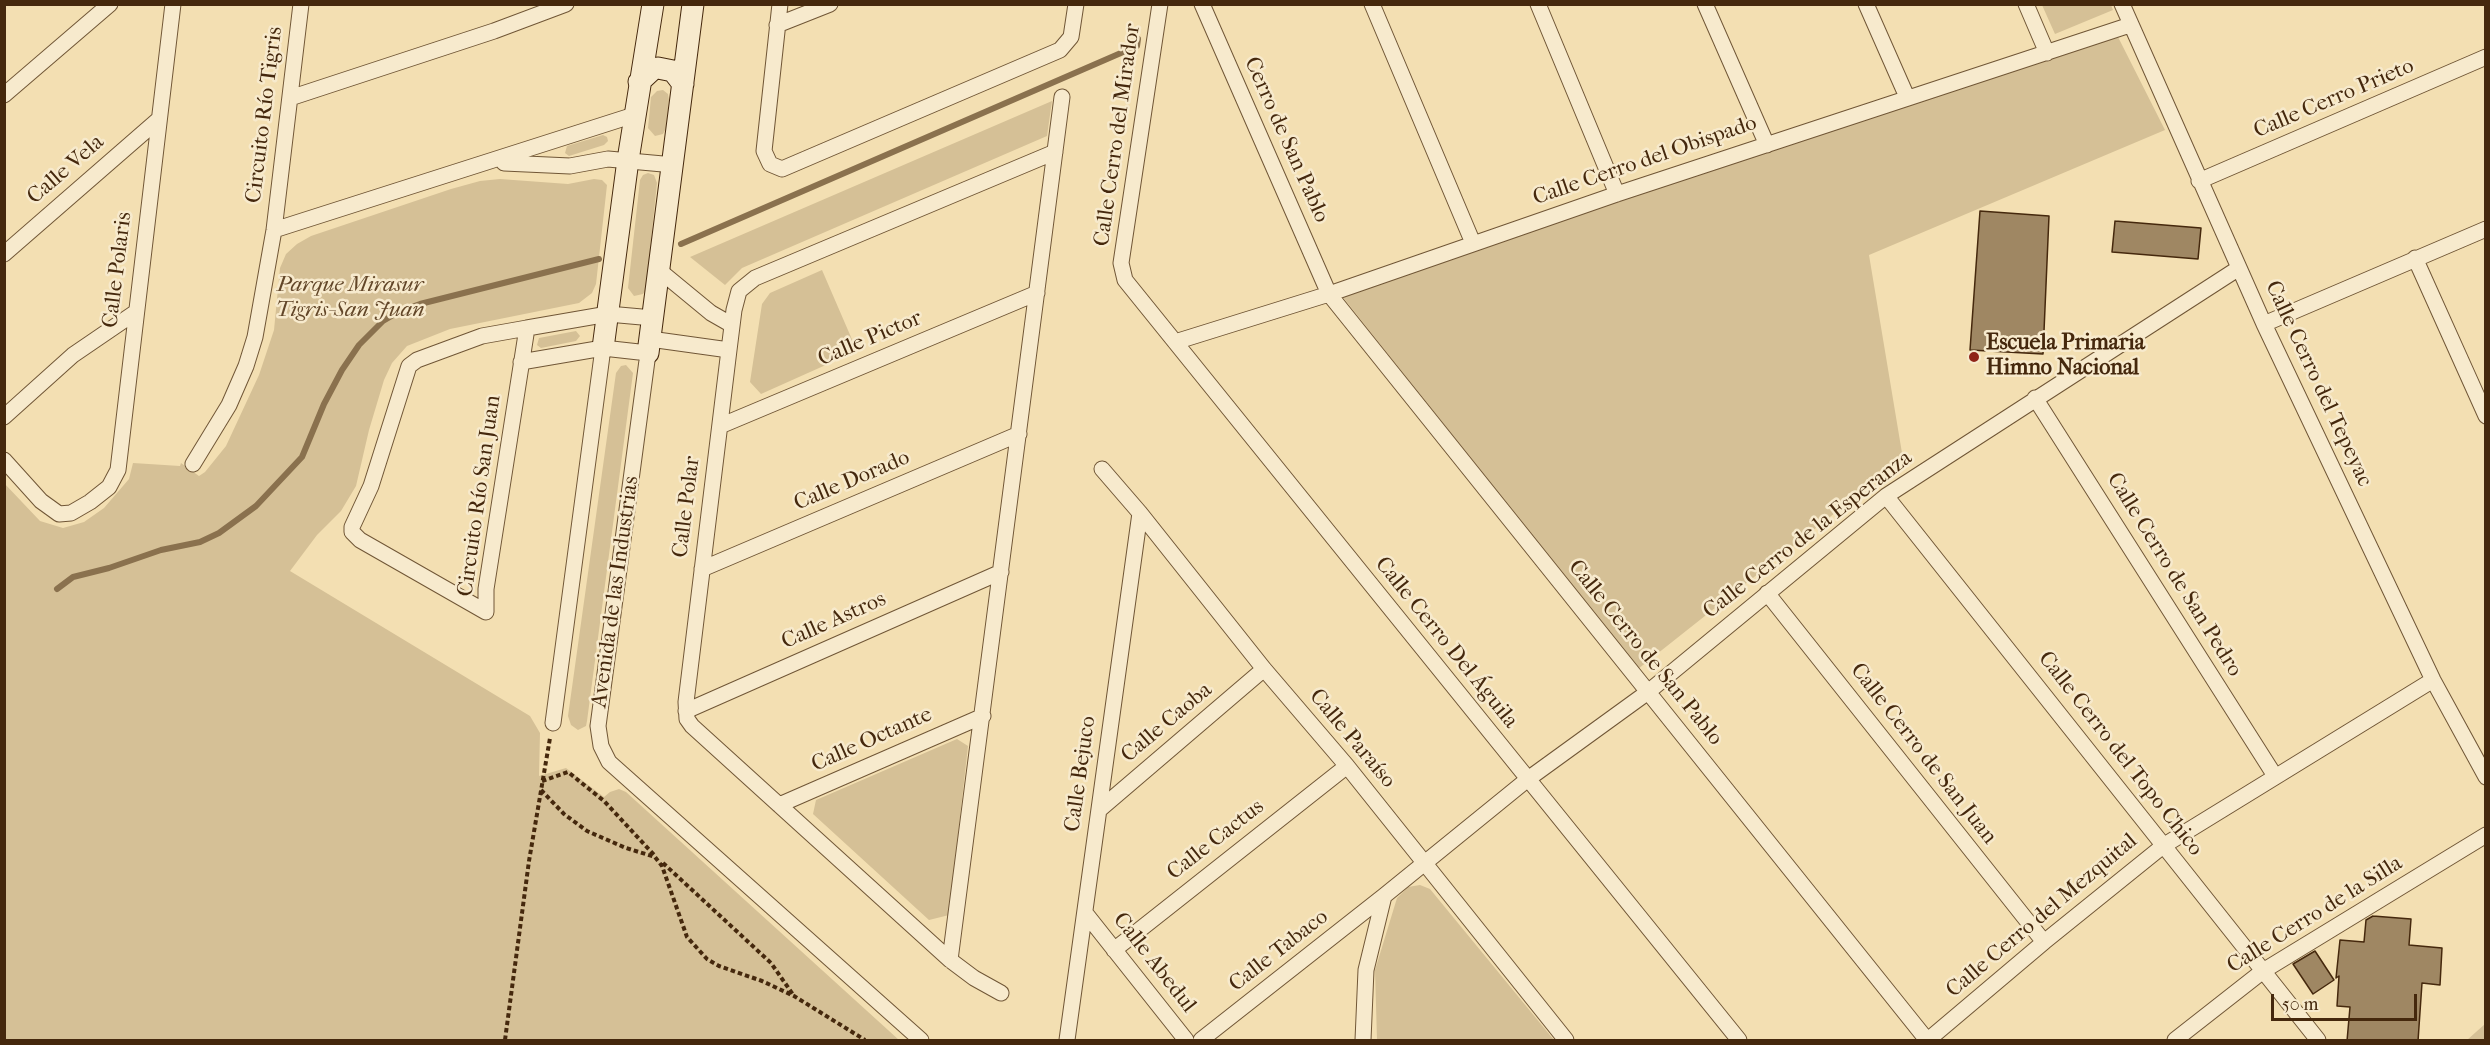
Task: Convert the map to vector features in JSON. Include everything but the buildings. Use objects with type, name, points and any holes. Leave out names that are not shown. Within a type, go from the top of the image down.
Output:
[{"type":"street","points":[[4,95],[110,4]]},
{"type":"street","name":"Calle Polaris","points":[[4,460],[53,512],[66,514],[76,511],[102,493],[114,480],[118,470],[173,4]]},
{"type":"street","name":"Circuito Río Tigris","points":[[193,464],[225,411],[246,366],[257,325],[274,230],[301,4]]},
{"type":"street","points":[[290,98],[494,31],[566,4]]},
{"type":"street","name":"Avenida de las Industrias","points":[[553,723],[634,115],[653,4]]},
{"type":"street","name":"Avenida de las Industrias","points":[[693,4],[674,165],[598,726],[601,746],[609,762],[624,777],[921,1041]]},
{"type":"street","points":[[780,4],[764,151],[770,164],[782,169],[1049,54],[1069,42],[1073,32],[1076,4]]},
{"type":"street","points":[[777,25],[830,4]]},
{"type":"street","name":"Calle Cerro del Mirador","points":[[1122,271],[1160,4]]},
{"type":"street","name":"Cerro de San Pablo","points":[[1202,4],[1329,294]]},
{"type":"street","points":[[1372,4],[1473,243]]},
{"type":"street","points":[[1538,4],[1617,194]]},
{"type":"street","points":[[1705,4],[1767,144]]},
{"type":"street","points":[[1866,4],[1907,97]]},
{"type":"street","points":[[2026,4],[2047,53]]},
{"type":"street","name":"Calle Cerro del Tepeyac","points":[[2122,4],[2264,324],[2433,680],[2486,777]]},
{"type":"street","name":"Calle Cerro del Obispado","points":[[1175,342],[1329,294],[1617,194],[2130,25]]},
{"type":"street","name":"Calle Cerro Prieto","points":[[2199,181],[2486,57]]},
{"type":"street","points":[[639,82],[653,69],[658,68],[673,71],[683,84]]},
{"type":"street","points":[[950,960],[1062,97]]},
{"type":"street","name":"Circuito Río Tigris","points":[[274,230],[634,115]]},
{"type":"street","name":"Calle Vela","points":[[4,254],[158,120]]},
{"type":"street","name":"Calle Polar","points":[[686,711],[732,325],[739,291],[755,278],[1055,152]]},
{"type":"street","name":"Circuito Río Tigris","points":[[486,164],[520,163],[570,166],[608,159],[674,165]]},
{"type":"street","points":[[2264,324],[2486,229]]},
{"type":"street","points":[[2415,258],[2486,416]]},
{"type":"street","name":"Calle Cerro de la Esperanza","points":[[1424,864],[1528,779],[1648,692],[1886,496],[2239,268]]},
{"type":"street","points":[[660,271],[711,313],[732,325]]},
{"type":"street","name":"Calle Cerro Del Águila","points":[[1122,271],[1125,280],[1739,1041]]},
{"type":"street","name":"Calle Pictor","points":[[720,426],[1037,293]]},
{"type":"street","name":"Calle Cerro de San Pablo","points":[[1329,294],[1927,1041]]},
{"type":"street","points":[[4,417],[73,355],[136,312]]},
{"type":"street","name":"Circuito Río San Juan","points":[[527,328],[486,589],[486,612],[360,540],[352,532],[352,527],[375,476],[409,366],[417,360],[482,336],[527,328],[608,314],[651,336]]},
{"type":"street","points":[[521,362],[603,348],[651,336],[729,350]]},
{"type":"street","name":"Calle Cerro de San Pedro","points":[[2035,398],[2276,776]]},
{"type":"street","name":"Calle Dorado","points":[[702,569],[1019,434]]},
{"type":"street","name":"Calle Paraíso","points":[[1102,469],[1140,513],[1264,669],[1347,766],[1566,1041]]},
{"type":"street","name":"Calle Cerro del Topo Chico","points":[[1886,496],[2318,1041]]},
{"type":"street","name":"Calle Bejuco","points":[[1068,1041],[1140,513]]},
{"type":"street","name":"Calle Astros","points":[[686,711],[1001,572]]},
{"type":"street","name":"Calle Cerro de San Juan","points":[[1767,593],[2043,942]]},
{"type":"street","name":"Calle Caoba","points":[[1099,810],[1264,669]]},
{"type":"street","name":"Calle Cerro del Mezquital","points":[[1927,1041],[2043,942],[2163,846],[2433,680]]},
{"type":"street","points":[[686,711],[692,726],[950,960],[974,978],[1001,993]]},
{"type":"street","name":"Calle Octante","points":[[779,805],[983,716]]},
{"type":"street","name":"Calle Cactus","points":[[1114,950],[1347,766]]},
{"type":"street","name":"Calle Cerro de la Silla","points":[[2175,1041],[2263,971],[2486,835]]},
{"type":"street","name":"Calle Tabaco","points":[[1201,1041],[1424,864]]},
{"type":"street","points":[[1363,1041],[1366,970],[1384,896]]},
{"type":"street","name":"Calle Abedul","points":[[1086,914],[1186,1041]]},
{"type":"path","points":[[505,1041],[542,781],[553,723]]},
{"type":"path","points":[[542,781],[568,772],[604,801],[656,856],[771,963],[794,996]]},
{"type":"path","points":[[541,790],[564,814],[587,831],[626,848],[656,856],[662,866],[687,937],[707,959],[794,996],[865,1041]]},
{"type":"green space","points":[[2042,5],[2111,5],[2113,10],[2055,34]]},
{"type":"green space","points":[[2117,35],[2165,130],[1869,255],[1903,459],[1638,669],[1338,291]]},
{"type":"green space","points":[[663,90],[668,94],[669,100],[666,128],[663,134],[655,136],[648,128],[651,97],[657,91]]},
{"type":"green space","points":[[1052,101],[1047,136],[742,268],[725,285],[690,257]]},
{"type":"green space","points":[[603,135],[608,141],[604,145],[569,156],[565,153],[567,146]]},
{"type":"green space","points":[[648,173],[654,175],[657,183],[646,289],[643,294],[634,296],[628,288],[640,180]]},
{"type":"green space","name":"Parque Mirasur Tigris-San Juan","points":[[500,179],[568,184],[594,179],[602,180],[607,185],[596,284],[592,293],[579,303],[450,329],[407,346],[392,363],[384,380],[356,486],[341,511],[317,535],[290,571],[530,716],[540,733],[539,776],[566,768],[604,797],[619,789],[626,792],[899,1040],[5,1040],[4,483],[40,521],[63,528],[84,522],[104,508],[129,479],[133,463],[180,466],[181,463],[199,476],[226,446],[259,375],[274,330],[280,268],[286,254],[311,236],[451,189],[480,181]]},
{"type":"green space","points":[[822,270],[857,351],[761,394],[750,382],[762,304],[770,293]]},
{"type":"green space","points":[[576,331],[580,336],[576,341],[541,348],[537,345],[539,338]]},
{"type":"green space","points":[[626,365],[633,373],[587,721],[586,726],[578,730],[571,725],[568,716],[616,373],[621,366]]},
{"type":"green space","points":[[957,739],[968,746],[949,915],[929,920],[813,814],[816,800]]},
{"type":"green space","points":[[1420,885],[1430,889],[1554,1040],[1377,1040],[1375,970],[1397,898],[1408,887]]},
{"type":"green space","points":[[2485,1024],[2485,1040],[2467,1040]]},
{"type":"waterway","points":[[681,244],[1137,46],[1138,39]]},
{"type":"waterway","points":[[57,589],[73,577],[109,568],[161,550],[200,542],[219,533],[256,506],[302,457],[324,404],[342,370],[359,345],[383,321],[400,311],[420,304],[599,259]]},
{"type":"place","name":"Escuela Primaria Himno Nacional","points":[[1974,357]]}]
